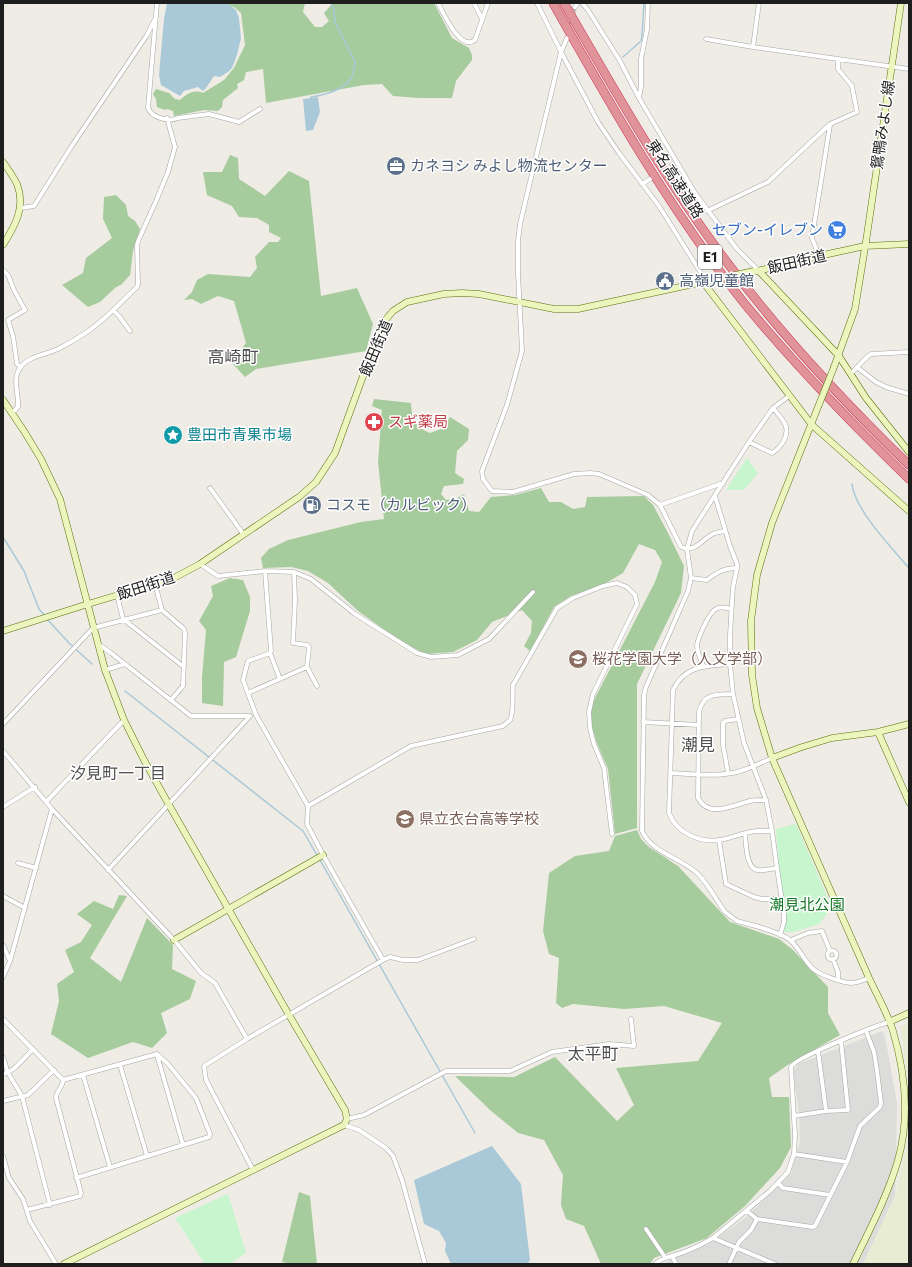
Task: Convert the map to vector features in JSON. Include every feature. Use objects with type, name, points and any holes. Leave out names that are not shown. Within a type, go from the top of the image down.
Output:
[{"type":"highway","name":"東名高速道路","points":[[553,3],[625,129],[681,216],[739,296],[795,362],[837,407],[909,479]]},
{"type":"highway","name":"東名高速道路","points":[[564,3],[645,141],[725,260],[802,355],[844,400],[909,465]]},
{"type":"street","points":[[157,3],[148,108],[152,115],[159,118],[174,120],[178,118],[209,114],[239,122],[260,109]]},
{"type":"street","points":[[438,3],[454,34],[469,43],[472,43],[475,40],[488,3]]},
{"type":"street","points":[[474,3],[482,19]]},
{"type":"street","points":[[537,3],[598,122],[659,206],[701,273],[703,282],[812,425],[909,511]]},
{"type":"street","points":[[582,3],[620,61],[676,163],[707,210],[737,249],[839,356],[866,398],[909,452]]},
{"type":"street","points":[[639,98],[641,88],[641,59],[647,28],[648,3]]},
{"type":"street","points":[[753,47],[759,3]]},
{"type":"street","name":"鴛鴨みよし線","points":[[854,1264],[892,1177],[898,1159],[902,1141],[904,1120],[904,1092],[900,1063],[889,1022],[772,758],[757,708],[752,675],[751,634],[757,575],[772,523],[839,356],[855,309],[901,3]]},
{"type":"street","points":[[21,208],[34,206],[73,144],[146,35],[156,17]]},
{"type":"street","points":[[567,38],[561,52],[520,224],[518,241],[518,273],[522,351],[507,405],[482,471],[483,479],[492,491],[514,492],[574,474],[590,473],[604,476],[648,495],[660,505],[681,546],[687,549],[693,548],[714,534],[725,532]]},
{"type":"street","points":[[706,39],[909,69]]},
{"type":"street","points":[[707,210],[768,182],[830,124],[857,112],[852,86],[838,69],[838,58]]},
{"type":"street","points":[[12,413],[18,407],[19,398],[16,383],[19,369],[25,362],[58,349],[83,334],[113,310],[138,284],[137,251],[139,239],[168,172],[175,147],[167,118]]},
{"type":"street","points":[[819,256],[812,238],[830,124]]},
{"type":"street","points":[[3,162],[16,182],[19,191],[21,208],[16,223],[3,245]]},
{"type":"street","points":[[671,165],[676,163]]},
{"type":"street","points":[[642,184],[650,179]]},
{"type":"street","name":"飯田街道","points":[[3,631],[172,579],[200,564],[299,497],[316,482],[339,445],[382,324],[397,308],[412,300],[444,294],[462,293],[479,294],[554,309],[578,309],[757,271],[865,246],[909,244]]},
{"type":"street","points":[[3,270],[8,275],[25,310],[8,320],[14,336],[17,364],[21,367]]},
{"type":"street","points":[[113,310],[130,331]]},
{"type":"street","points":[[851,373],[858,368],[866,357],[871,354],[909,352]]},
{"type":"street","points":[[858,368],[876,382],[886,387],[909,394]]},
{"type":"street","points":[[789,396],[773,408],[749,442],[692,531],[687,549],[691,578],[688,591],[646,687],[643,701],[642,831],[647,840],[653,845],[698,874],[725,912],[737,921],[791,940],[814,970],[838,980],[850,983],[869,978]]},
{"type":"street","points":[[3,400],[41,459],[60,499],[105,670],[124,720],[169,805],[345,1110],[347,1119],[344,1125],[64,1264]]},
{"type":"street","points":[[749,442],[772,453],[778,449],[784,441],[787,430],[786,425],[773,408]]},
{"type":"street","points":[[660,505],[722,484]]},
{"type":"street","points":[[210,488],[244,535]]},
{"type":"street","points":[[715,496],[725,532],[736,560],[737,568],[733,587],[731,609],[730,664],[733,694],[744,743],[766,800],[784,914],[784,922],[780,935]]},
{"type":"street","points":[[200,564],[218,576],[265,571],[294,572],[311,579],[355,614],[399,642],[417,653],[431,657],[458,655],[489,639],[533,592]]},
{"type":"street","points":[[691,578],[707,580],[714,574],[727,568],[737,568]]},
{"type":"street","points":[[265,571],[270,653],[280,679]]},
{"type":"street","points":[[294,572],[295,600],[293,643],[307,645],[309,647],[307,667],[317,686]]},
{"type":"street","points":[[308,806],[411,746],[502,726],[511,720],[513,712],[513,685],[558,608],[573,598],[603,586],[617,583],[627,587],[635,595],[637,604],[593,694],[588,712],[594,744],[604,768],[612,834]]},
{"type":"street","points":[[155,584],[162,610],[184,629],[185,633],[183,686],[171,700]]},
{"type":"street","points":[[117,595],[123,619],[184,667]]},
{"type":"street","points":[[703,666],[698,650],[698,642],[710,614],[719,608],[731,609]]},
{"type":"street","points":[[3,724],[93,628],[162,610]]},
{"type":"street","points":[[98,644],[112,653],[191,716],[256,715]]},
{"type":"street","points":[[270,653],[247,663],[244,680],[256,715],[308,806],[307,824],[323,855],[383,960]]},
{"type":"street","points":[[105,670],[125,664]]},
{"type":"street","points":[[730,664],[703,666],[685,674],[676,685],[673,696],[669,813],[673,823],[681,830],[694,837],[708,840],[719,840],[755,831],[772,831]]},
{"type":"street","points":[[248,693],[307,667]]},
{"type":"street","points":[[733,694],[713,695],[704,699],[701,703],[699,712],[698,798],[703,805],[709,808],[726,809],[752,801],[766,800]]},
{"type":"street","points":[[108,870],[250,716]]},
{"type":"street","points":[[728,773],[722,745],[723,722],[738,719]]},
{"type":"street","points":[[46,802],[124,720]]},
{"type":"street","points":[[643,722],[700,725]]},
{"type":"street","points":[[671,773],[699,774],[728,773],[738,771],[802,747],[832,738],[878,732],[909,724]]},
{"type":"street","points":[[878,732],[909,802]]},
{"type":"street","points":[[3,751],[35,787],[52,809],[174,940],[201,973],[212,980],[219,988],[247,1039]]},
{"type":"street","points":[[3,807],[35,787]]},
{"type":"street","points":[[3,977],[5,968],[10,962],[52,809]]},
{"type":"street","points":[[745,834],[748,858],[752,868],[756,870],[776,868]]},
{"type":"street","points":[[719,840],[726,884],[754,896],[781,899]]},
{"type":"street","points":[[174,940],[323,855]]},
{"type":"street","points":[[18,863],[36,868]]},
{"type":"street","points":[[3,896],[25,908]]},
{"type":"street","points":[[791,940],[808,933],[822,931],[830,951],[828,957],[833,959],[838,972],[838,980]]},
{"type":"street","points":[[253,1170],[206,1080],[204,1066],[247,1039],[383,960],[390,957],[403,960],[418,960],[474,939]]},
{"type":"street","points":[[3,945],[10,962]]},
{"type":"street","points":[[655,1264],[665,1257],[672,1256],[713,1238],[747,1211],[788,1172],[794,1154],[792,1064],[818,1051],[909,1013]]},
{"type":"street","points":[[3,1019],[64,1080]]},
{"type":"street","points":[[347,1119],[364,1115],[446,1071],[510,1071],[552,1052],[608,1044],[634,1046],[631,1019]]},
{"type":"street","points":[[747,1211],[757,1219],[813,1227],[847,1162],[860,1126],[880,1107],[881,1103],[874,1052],[866,1031]]},
{"type":"street","points":[[794,1116],[826,1111],[848,1110],[841,1041]]},
{"type":"street","points":[[5,1073],[15,1067],[33,1049]]},
{"type":"street","points":[[818,1051],[826,1111]]},
{"type":"street","points":[[64,1080],[83,1076],[157,1054]]},
{"type":"street","points":[[76,1178],[210,1137],[196,1098],[168,1064],[157,1054]]},
{"type":"street","points":[[157,1054],[183,1145]]},
{"type":"street","points":[[3,1057],[5,1073],[22,1096],[50,1205]]},
{"type":"street","points":[[120,1065],[147,1156]]},
{"type":"street","points":[[3,1101],[30,1094],[54,1070]]},
{"type":"street","points":[[83,1076],[110,1167]]},
{"type":"street","points":[[27,1210],[80,1196],[81,1193],[56,1098],[64,1080]]},
{"type":"street","points":[[344,1125],[359,1130],[386,1148],[393,1156],[402,1180],[425,1264]]},
{"type":"street","points":[[794,1154],[847,1162]]},
{"type":"street","points":[[3,1156],[9,1178],[23,1199],[30,1221],[56,1264]]},
{"type":"street","points":[[778,1183],[783,1188],[830,1195]]},
{"type":"street","points":[[729,1264],[738,1242],[751,1230],[757,1219]]},
{"type":"street","points":[[646,1229],[665,1257]]},
{"type":"street","points":[[713,1238],[775,1264]]},
{"type":"street","points":[[672,1256],[676,1264]]},
{"type":"shaded area","points":[[882,1031],[885,1036],[897,1103],[895,1196],[863,1264],[664,1264],[671,1259],[709,1244],[745,1218],[791,1173],[800,1142],[799,1112],[793,1071],[798,1064]]},
{"type":"green space","points":[[219,3],[305,3],[303,12],[315,27],[322,27],[329,21],[324,13],[333,3],[434,3],[452,38],[469,48],[472,55],[472,60],[456,81],[452,98],[393,96],[382,84],[364,85],[266,103],[263,69],[246,72],[244,80],[237,84],[238,88],[223,100],[222,107],[218,111],[204,110],[174,116],[173,111],[157,107],[156,99],[153,94],[156,89],[169,93],[175,99],[180,100],[193,92],[203,93],[224,80],[234,68],[245,45],[241,13],[234,7],[220,6]]},
{"type":"green space","points":[[230,155],[238,158],[239,179],[265,196],[289,171],[309,181],[321,296],[357,288],[373,324],[366,351],[256,369],[245,377],[231,362],[246,343],[234,301],[218,296],[201,304],[192,299],[184,300],[192,292],[197,280],[208,274],[250,277],[257,268],[255,257],[269,242],[278,242],[281,238],[269,232],[269,225],[257,218],[239,217],[232,206],[207,195],[203,172],[222,172]]},
{"type":"green space","points":[[116,195],[126,205],[128,216],[135,221],[140,229],[133,251],[130,275],[122,284],[115,288],[100,302],[88,307],[62,285],[83,273],[86,258],[112,238],[103,219],[104,197]]},
{"type":"green space","points":[[374,399],[411,403],[412,414],[415,422],[420,428],[430,433],[441,429],[450,417],[469,429],[468,440],[457,451],[455,473],[464,479],[463,484],[444,486],[441,494],[446,500],[456,499],[464,494],[469,511],[479,512],[491,497],[515,495],[541,488],[549,502],[561,502],[573,509],[585,507],[587,497],[644,496],[653,505],[684,566],[681,593],[637,684],[637,828],[615,834],[608,769],[596,741],[590,712],[595,698],[655,582],[662,562],[655,550],[639,544],[623,573],[606,583],[571,596],[554,607],[530,651],[524,646],[531,633],[532,621],[522,610],[492,622],[477,640],[453,652],[426,654],[403,643],[358,611],[328,583],[308,571],[291,567],[263,568],[261,558],[269,549],[288,540],[361,522],[384,519],[378,462],[382,410],[372,406]]},
{"type":"green space","points":[[747,458],[758,473],[744,490],[726,490]]},
{"type":"green space","points":[[230,578],[243,580],[250,597],[250,611],[236,657],[224,662],[223,706],[202,703],[202,677],[206,630],[199,621],[213,596],[211,586]]},
{"type":"green space","name":"潮見北公園","points":[[796,824],[829,901],[827,914],[819,924],[793,932],[783,932],[786,912],[779,868],[776,829]]},
{"type":"green space","points":[[637,830],[641,839],[649,847],[678,866],[730,922],[779,939],[793,950],[828,987],[828,1013],[840,1035],[789,1064],[769,1078],[772,1097],[789,1097],[791,1147],[780,1168],[745,1206],[707,1238],[654,1258],[650,1264],[601,1264],[584,1226],[566,1219],[561,1205],[563,1175],[544,1140],[518,1133],[490,1110],[455,1076],[514,1077],[555,1057],[617,1121],[634,1105],[616,1068],[698,1061],[722,1023],[664,1006],[624,1009],[573,1004],[562,1008],[556,1003],[559,958],[549,954],[543,931],[549,873],[575,856],[609,851],[615,836]]},
{"type":"green space","points":[[119,895],[127,896],[90,958],[121,982],[147,918],[173,945],[172,969],[196,981],[190,999],[161,1013],[167,1033],[152,1048],[133,1042],[88,1058],[51,1034],[59,1001],[57,984],[74,972],[65,950],[81,942],[92,925],[77,914],[94,901],[113,909]]},
{"type":"green space","points":[[909,1022],[909,1083],[900,1027]]},
{"type":"green space","points":[[909,1138],[909,1264],[863,1264],[895,1196]]},
{"type":"green space","points":[[299,1192],[310,1196],[317,1264],[293,1264],[282,1262]]},
{"type":"green space","points":[[228,1194],[246,1253],[229,1264],[205,1264],[175,1218]]},
{"type":"water","points":[[167,3],[227,3],[236,10],[239,18],[241,38],[232,68],[220,77],[214,76],[203,91],[198,87],[184,91],[180,96],[161,85],[159,75],[164,19]]},
{"type":"water","points":[[318,97],[320,112],[313,130],[306,131],[303,99]]},
{"type":"water","points":[[492,1146],[521,1184],[530,1260],[528,1264],[451,1264],[445,1251],[446,1243],[439,1231],[424,1224],[414,1180]]},
{"type":"waterway","points":[[311,99],[311,97],[339,89],[348,82],[353,72],[355,62],[335,22],[334,9],[331,3]]},
{"type":"waterway","points":[[623,57],[641,41],[644,3]]},
{"type":"waterway","points":[[852,484],[860,505],[875,528],[909,568]]},
{"type":"waterway","points":[[3,537],[24,571],[39,609],[45,616]]},
{"type":"waterway","points":[[47,619],[69,643],[92,664]]},
{"type":"waterway","points":[[125,691],[303,831],[318,857]]},
{"type":"waterway","points":[[320,860],[475,1133]]},
{"type":"tunnel","points":[[569,30],[575,7]]},
{"type":"tunnel","points":[[655,176],[671,165]]},
{"type":"place","name":"カネヨシ みよし物流センター","points":[[396,166]]},
{"type":"place","name":"セブン-イレブン","points":[[837,230]]},
{"type":"place","name":"高嶺児童館","points":[[665,281]]},
{"type":"place","name":"スギ薬局","points":[[374,422]]},
{"type":"place","name":"豊田市青果市場","points":[[173,435]]},
{"type":"place","name":"コスモ（カルビック）","points":[[312,505]]},
{"type":"place","name":"桜花学園大学（人文学部）","points":[[578,659]]},
{"type":"place","name":"県立衣台高等学校","points":[[405,819]]},
{"type":"district","name":"高崎町","points":[[233,357]]},
{"type":"district","name":"潮見","points":[[698,745]]},
{"type":"district","name":"汐見町一丁目","points":[[118,773]]},
{"type":"district","name":"太平町","points":[[593,1054]]}]
